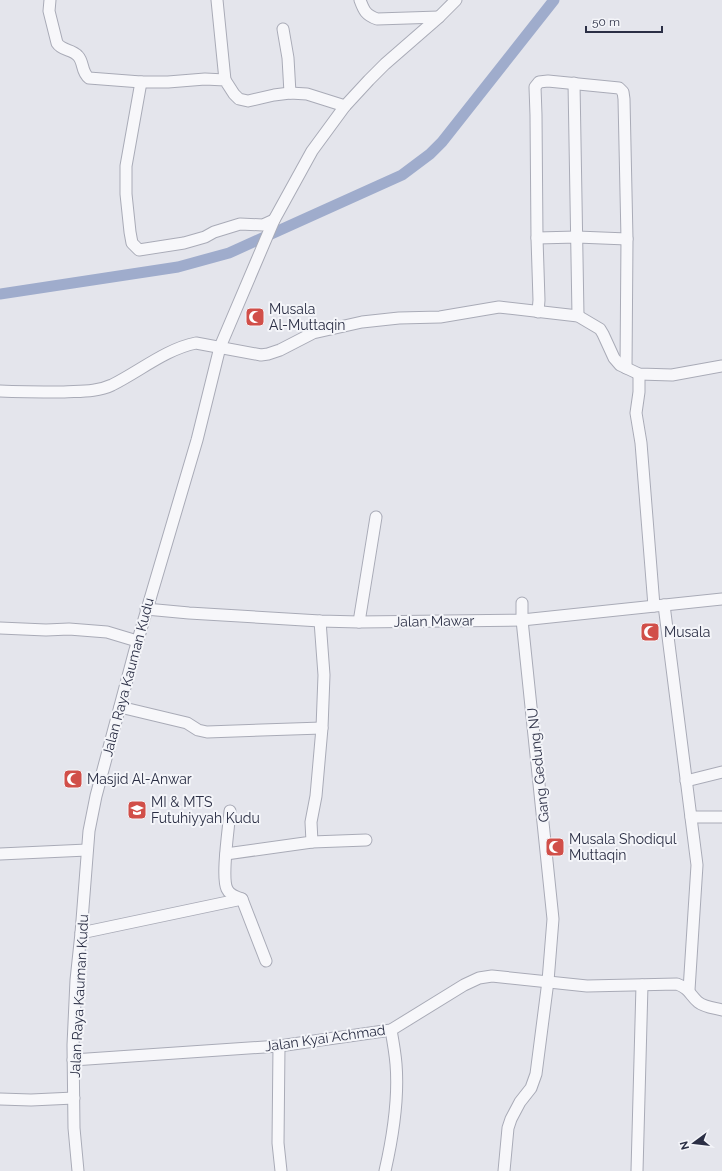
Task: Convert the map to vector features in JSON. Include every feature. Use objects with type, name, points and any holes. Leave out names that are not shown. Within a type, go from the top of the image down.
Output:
[{"type":"street","points":[[50,0],[49,11],[57,43],[59,46],[79,56],[83,71],[89,78],[142,82],[168,82],[205,79],[225,80]]},
{"type":"street","points":[[217,0],[225,80],[239,99],[248,101],[274,94],[307,94],[345,106]]},
{"type":"street","points":[[360,0],[362,7],[368,15],[377,19],[439,17]]},
{"type":"street","points":[[142,82],[126,166],[126,194],[132,243],[139,250],[184,243],[240,224],[263,225],[274,220],[312,151],[345,106],[385,64],[439,17],[456,0]]},
{"type":"street","points":[[283,29],[288,58],[290,94]]},
{"type":"street","points":[[538,312],[536,84],[542,82],[574,83],[619,88],[623,92],[624,99],[627,239],[626,368]]},
{"type":"street","points":[[574,83],[578,316]]},
{"type":"street","name":"Jalan Raya Kauman Kudu","points":[[78,1171],[74,1128],[73,1060],[76,980],[89,831],[96,796],[146,609],[197,440],[220,347],[274,220]]},
{"type":"street","points":[[537,238],[577,237],[627,239]]},
{"type":"street","points":[[0,391],[40,392],[94,390],[112,385],[175,350],[196,342],[261,355],[280,350],[313,333],[362,322],[398,318],[440,317],[499,307],[578,316],[600,329],[614,358],[620,365],[639,374],[672,375],[722,366]]},
{"type":"street","points":[[639,374],[639,392],[636,413],[641,443],[659,605],[697,864],[689,990],[699,1003],[704,1006],[722,1010]]},
{"type":"street","points":[[359,622],[376,517]]},
{"type":"street","name":"Jalan Mawar","points":[[146,609],[320,621],[522,620],[722,599]]},
{"type":"street","name":"Gang Gedung NU","points":[[504,1171],[510,1119],[520,1102],[532,1088],[535,1078],[548,981],[553,919],[522,620],[522,603]]},
{"type":"street","points":[[312,842],[311,822],[316,796],[322,728],[324,675],[320,621]]},
{"type":"street","points":[[0,628],[46,630],[69,629],[107,632],[137,641]]},
{"type":"street","points":[[120,707],[187,723],[198,730],[207,732],[322,728]]},
{"type":"street","points":[[686,781],[722,772]]},
{"type":"street","points":[[230,811],[225,883],[227,890],[231,894],[242,899],[266,961]]},
{"type":"street","points":[[691,817],[722,817]]},
{"type":"street","points":[[226,854],[312,842],[366,840]]},
{"type":"street","points":[[0,854],[87,850]]},
{"type":"street","points":[[81,933],[242,899]]},
{"type":"street","name":"Jalan Kyai Achmad","points":[[73,1060],[279,1046],[392,1030],[464,985],[479,978],[492,976],[587,986],[677,984],[684,986],[689,990]]},
{"type":"street","points":[[637,1171],[642,985]]},
{"type":"street","points":[[385,1171],[396,1109],[396,1063],[392,1030]]},
{"type":"street","points":[[279,1046],[278,1144],[281,1171]]},
{"type":"street","points":[[0,1099],[31,1100],[74,1098]]},
{"type":"waterway","points":[[0,294],[178,267],[229,253],[402,175],[430,154],[442,142],[554,0]]},
{"type":"place","name":"Musala Al-Muttaqin","points":[[255,317]]},
{"type":"place","name":"Musala","points":[[650,632]]},
{"type":"place","name":"Masjid Al-Anwar","points":[[73,779]]},
{"type":"place","name":"MI & MTS Futuhiyyah Kudu","points":[[137,810]]},
{"type":"place","name":"Musala Shodiqul Muttaqin","points":[[555,847]]}]
